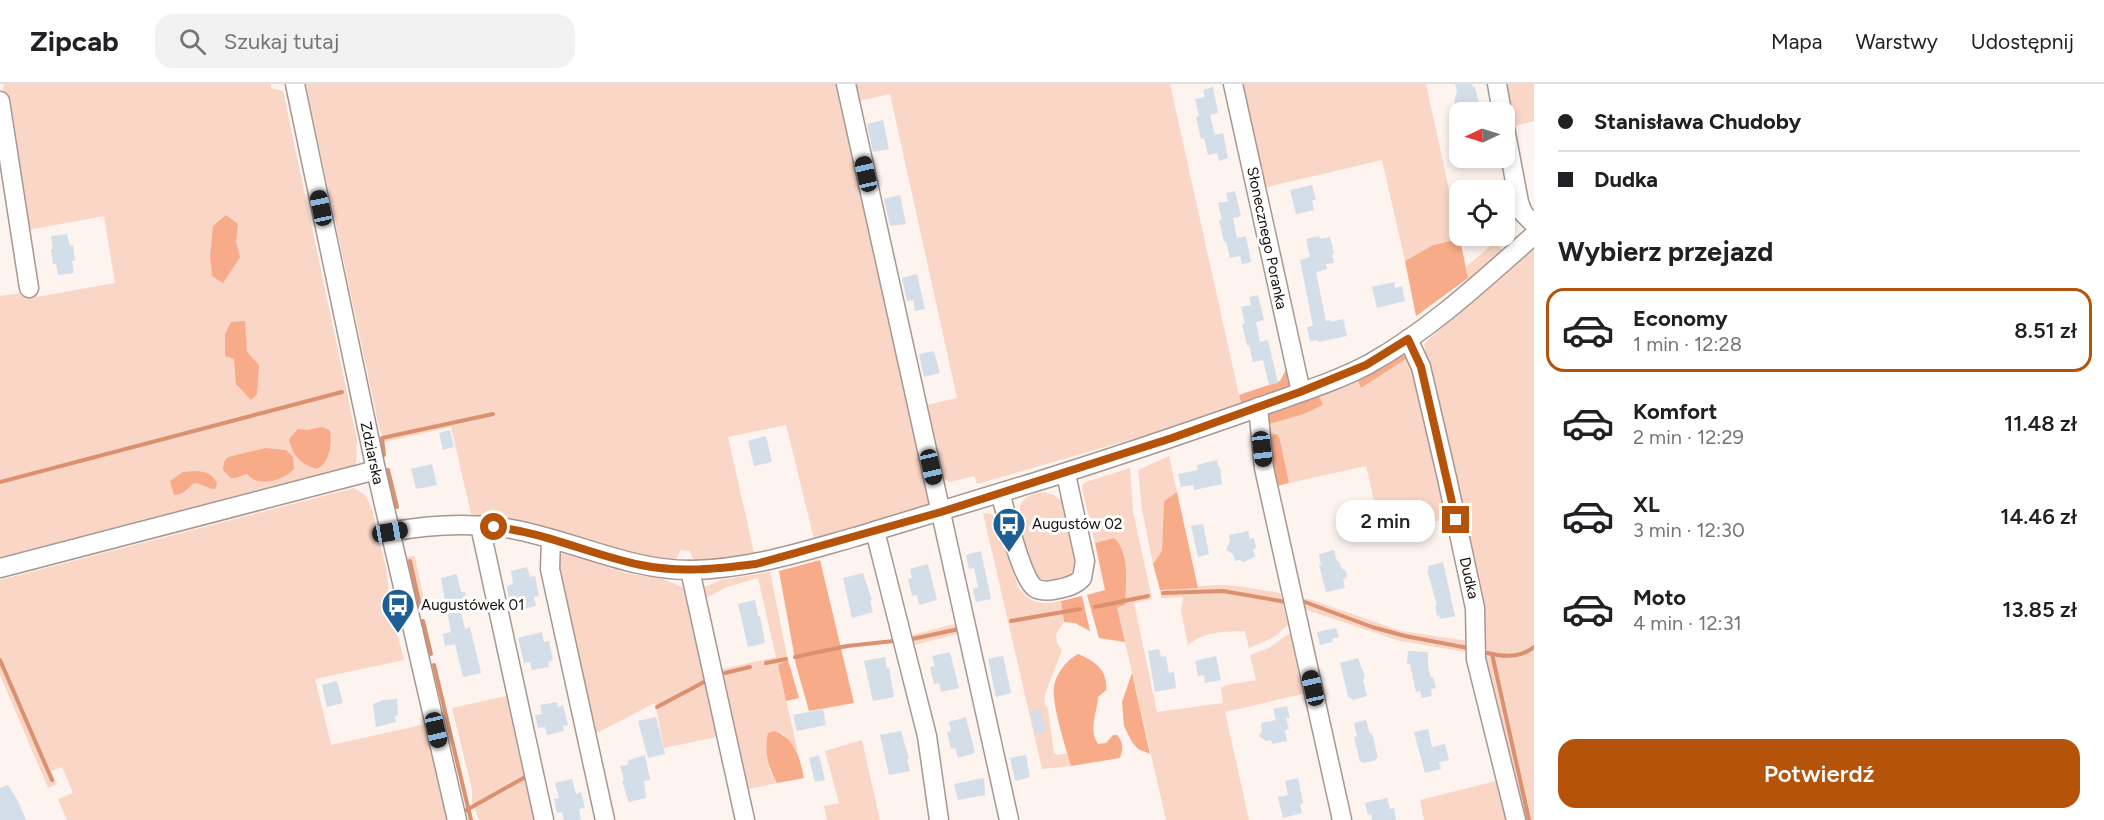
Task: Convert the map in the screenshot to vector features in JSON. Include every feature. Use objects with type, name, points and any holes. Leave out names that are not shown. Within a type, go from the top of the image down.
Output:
[{"type":"street","points":[[0,84],[0,100],[29,288]]},
{"type":"street","name":"Zdziarska","points":[[295,84],[376,470],[457,820]]},
{"type":"street","points":[[846,84],[1009,820]]},
{"type":"street","name":"Słonecznego Poranka","points":[[1233,84],[1300,392]]},
{"type":"street","points":[[1497,84],[1500,102]]},
{"type":"street","points":[[1513,168],[1524,213],[1534,224]]},
{"type":"street","points":[[390,532],[413,528],[480,526],[508,528],[639,564],[690,570],[756,564],[941,512],[1062,474],[1172,438],[1300,392],[1366,365],[1408,339],[1442,314],[1534,236]]},
{"type":"street","name":"Dudka","points":[[1408,339],[1421,367],[1449,488],[1475,609],[1476,659],[1516,820]]},
{"type":"street","points":[[1258,407],[1264,468],[1342,820]]},
{"type":"street","points":[[0,568],[376,470]]},
{"type":"street","points":[[1000,493],[1023,568],[1031,584],[1043,591],[1054,591],[1071,586],[1082,578],[1085,561],[1067,479],[1062,474]]},
{"type":"street","points":[[480,526],[544,820]]},
{"type":"street","points":[[875,531],[927,736],[939,820]]},
{"type":"street","points":[[551,539],[549,569],[605,820]]},
{"type":"street","points":[[690,570],[745,820]]},
{"type":"shaded area","points":[[4,84],[271,84],[271,88],[283,91],[357,440],[356,467],[0,559],[0,296],[36,291],[37,297],[115,283],[104,216],[28,230]],"holes":[[[266,448],[286,450],[294,469],[289,473],[270,481],[257,481],[247,474],[236,478]]]},
{"type":"shaded area","points":[[306,84],[841,84],[935,504],[814,539],[786,425],[728,437],[755,557],[697,562],[692,558],[690,551],[680,550],[677,558],[672,561],[624,554],[534,526],[471,514],[451,427],[384,442]]},
{"type":"shaded area","points":[[850,84],[1170,84],[1241,404],[1181,425],[977,484],[974,476],[950,482],[938,475],[922,406],[957,398],[890,94],[854,102]]},
{"type":"shaded area","points":[[1240,84],[1426,84],[1449,189],[1449,241],[1433,245],[1405,261],[1382,160],[1263,188]]},
{"type":"shaded area","points":[[1502,84],[1534,84],[1534,121],[1515,126],[1515,102],[1506,102]]},
{"type":"shaded area","points":[[226,215],[238,224],[236,242],[240,257],[223,283],[212,276],[210,257],[213,226]]},
{"type":"shaded area","points":[[1449,241],[1449,246],[1461,246],[1468,278],[1416,316],[1405,261],[1433,245]]},
{"type":"shaded area","points":[[1534,243],[1534,820],[1522,820],[1483,664],[1484,599],[1424,344]]},
{"type":"shaded area","points":[[1490,246],[1499,246],[1504,253],[1469,284],[1466,267]]},
{"type":"shaded area","points":[[245,321],[247,352],[259,365],[257,394],[251,400],[236,384],[234,359],[225,356],[225,334],[231,322]]},
{"type":"shaded area","points":[[1398,354],[1409,357],[1361,388],[1356,375]]},
{"type":"shaded area","points":[[1409,357],[1446,519],[1382,534],[1366,466],[1289,483],[1280,440],[1266,435],[1266,425],[1304,414],[1323,405],[1317,391],[1356,375],[1362,387]]},
{"type":"shaded area","points":[[1287,368],[1294,384],[1289,392],[1243,411],[1239,395],[1280,381]]},
{"type":"shaded area","points":[[1317,391],[1323,405],[1304,414],[1266,425],[1268,411]]},
{"type":"shaded area","points":[[323,427],[330,431],[331,441],[325,462],[317,469],[306,465],[298,458],[289,439],[298,429]]},
{"type":"shaded area","points":[[1277,434],[1289,483],[1277,486],[1266,435]]},
{"type":"shaded area","points":[[266,448],[286,450],[293,457],[294,469],[277,480],[263,482],[247,474],[231,478],[223,470],[224,462],[228,457]]},
{"type":"shaded area","points":[[1169,456],[1177,492],[1164,501],[1162,551],[1153,564],[1142,510],[1138,470]]},
{"type":"shaded area","points":[[1130,468],[1133,511],[1152,599],[1134,603],[1157,712],[1223,703],[1221,688],[1256,680],[1250,655],[1269,648],[1290,633],[1303,694],[1225,712],[1249,820],[1166,820],[1117,607],[1125,604],[1124,553],[1114,538],[1095,543],[1082,489],[1086,482]]},
{"type":"shaded area","points":[[196,471],[211,476],[217,484],[215,489],[195,483],[182,493],[174,495],[170,481],[183,472]]},
{"type":"shaded area","points":[[354,488],[365,495],[372,509],[386,568],[391,611],[404,660],[315,679],[331,745],[426,724],[449,820],[67,820],[58,799],[73,793],[62,767],[51,771],[57,784],[48,788],[0,675],[0,580]]},
{"type":"shaded area","points":[[1044,492],[1058,499],[1063,498],[1076,544],[1074,567],[1069,575],[1052,581],[1045,581],[1034,572],[1015,513],[1020,512],[1024,499]]},
{"type":"shaded area","points":[[1177,492],[1198,588],[1160,590],[1153,564],[1162,551],[1164,501]]},
{"type":"shaded area","points":[[983,513],[991,514],[999,524],[1018,587],[1022,593],[1037,602],[1061,601],[1064,622],[1056,634],[1057,643],[1062,650],[1045,694],[1044,703],[1048,709],[1054,753],[1057,755],[1068,753],[1071,766],[1042,769]]},
{"type":"shaded area","points":[[1114,538],[1123,552],[1126,569],[1125,605],[1117,607],[1125,642],[1099,638],[1087,595],[1105,590],[1095,543]]},
{"type":"shaded area","points":[[556,553],[626,573],[663,579],[689,590],[722,736],[664,748],[655,703],[595,734],[555,563]]},
{"type":"shaded area","points":[[415,557],[426,610],[414,610],[403,558]]},
{"type":"shaded area","points":[[820,560],[854,703],[809,711],[796,665],[779,571]]},
{"type":"shaded area","points":[[770,572],[788,660],[778,666],[798,752],[782,733],[769,769],[777,783],[749,789],[743,788],[717,670],[776,657],[758,578],[727,587],[706,598],[709,613],[705,615],[699,589],[721,580]]},
{"type":"shaded area","points":[[1215,585],[1238,586],[1280,593],[1288,625],[1274,637],[1249,648],[1245,631],[1208,635],[1188,645],[1181,611],[1183,597],[1161,598],[1160,590]]},
{"type":"shaded area","points":[[1082,596],[1090,631],[1075,623],[1064,622],[1061,601]]},
{"type":"shaded area","points":[[1303,599],[1309,599],[1401,631],[1468,641],[1466,652],[1400,641],[1304,609]]},
{"type":"shaded area","points":[[959,623],[961,633],[910,646],[907,636]]},
{"type":"shaded area","points":[[1078,654],[1095,663],[1105,677],[1106,690],[1098,697],[1094,721],[1095,738],[1098,744],[1106,743],[1113,735],[1117,735],[1122,743],[1122,749],[1120,758],[1071,766],[1059,723],[1054,689],[1061,669]]},
{"type":"shaded area","points":[[788,660],[799,698],[786,701],[778,665]]},
{"type":"shaded area","points":[[1132,673],[1150,754],[1138,749],[1124,726],[1122,702]]},
{"type":"shaded area","points":[[511,695],[538,820],[479,820],[472,802],[472,790],[452,708]]},
{"type":"shaded area","points":[[773,731],[787,738],[795,749],[804,778],[777,783],[769,765],[767,753],[768,733]]},
{"type":"shaded area","points":[[862,740],[880,820],[827,820],[824,806],[839,803],[825,751]]},
{"type":"shaded area","points":[[1496,781],[1506,820],[1424,820],[1420,800]]},
{"type":"building","points":[[1455,84],[1472,84],[1479,102],[1454,102],[1457,91]]},
{"type":"building","points":[[1213,87],[1218,113],[1210,115],[1215,135],[1223,133],[1228,158],[1219,161],[1217,153],[1208,155],[1204,138],[1201,139],[1196,117],[1199,116],[1195,99],[1205,97],[1203,90]]},
{"type":"building","points":[[883,120],[889,149],[873,152],[867,124]]},
{"type":"building","points":[[1312,185],[1316,200],[1312,200],[1314,210],[1296,214],[1290,190]]},
{"type":"building","points":[[1235,191],[1241,216],[1233,218],[1237,238],[1246,236],[1251,262],[1242,264],[1240,256],[1230,258],[1219,220],[1222,220],[1218,203],[1228,201],[1226,193]]},
{"type":"building","points":[[900,195],[906,224],[890,226],[884,199]]},
{"type":"building","points":[[67,234],[70,246],[73,245],[74,273],[58,275],[56,264],[53,264],[51,236]]},
{"type":"building","points":[[1319,236],[1320,239],[1330,237],[1334,254],[1332,254],[1334,263],[1326,264],[1327,269],[1316,272],[1326,321],[1343,319],[1347,336],[1318,342],[1318,340],[1310,341],[1307,327],[1313,326],[1300,260],[1310,257],[1306,239]]},
{"type":"building","points":[[917,274],[925,309],[915,311],[913,300],[907,301],[902,278]]},
{"type":"building","points":[[1394,282],[1395,288],[1402,286],[1405,301],[1377,308],[1372,287]]},
{"type":"building","points":[[1258,295],[1264,320],[1256,322],[1260,342],[1268,340],[1278,383],[1269,385],[1263,360],[1253,362],[1242,324],[1245,324],[1241,307],[1251,305],[1249,297]]},
{"type":"building","points":[[934,351],[940,373],[924,377],[919,354]]},
{"type":"building","points":[[450,430],[454,447],[443,450],[439,433]]},
{"type":"building","points":[[766,436],[772,462],[754,466],[748,441]]},
{"type":"building","points":[[1217,460],[1222,484],[1194,490],[1193,485],[1181,487],[1178,474],[1198,470],[1197,465]]},
{"type":"building","points":[[432,464],[437,485],[416,489],[411,469]]},
{"type":"building","points":[[1203,524],[1209,554],[1198,557],[1191,526]]},
{"type":"building","points":[[1248,531],[1250,539],[1254,538],[1255,557],[1243,562],[1235,561],[1233,554],[1226,550],[1230,541],[1229,535]]},
{"type":"building","points":[[1334,550],[1341,568],[1346,571],[1347,576],[1343,580],[1345,588],[1326,592],[1319,565],[1321,565],[1319,554]]},
{"type":"building","points":[[981,551],[991,599],[976,602],[973,589],[978,587],[974,568],[969,569],[966,555]]},
{"type":"building","points":[[1443,562],[1455,616],[1440,619],[1439,615],[1437,616],[1435,606],[1437,605],[1427,570],[1429,570],[1428,566]]},
{"type":"building","points":[[928,564],[937,600],[919,605],[917,595],[912,596],[908,579],[912,578],[910,569]]},
{"type":"building","points":[[527,567],[530,577],[535,576],[539,596],[534,597],[536,606],[519,610],[516,597],[509,599],[507,586],[513,584],[511,571]]},
{"type":"building","points":[[863,573],[872,600],[870,601],[873,612],[852,618],[843,578]]},
{"type":"building","points":[[457,574],[461,592],[465,592],[467,604],[459,605],[465,629],[470,627],[481,673],[463,677],[455,644],[445,646],[443,634],[451,632],[441,578]]},
{"type":"building","points":[[755,600],[765,643],[748,647],[738,604]]},
{"type":"building","points":[[1336,628],[1339,637],[1332,639],[1333,642],[1320,645],[1317,632]]},
{"type":"building","points":[[542,632],[544,642],[549,641],[553,660],[548,662],[549,667],[532,670],[530,662],[524,663],[518,638]]},
{"type":"building","points":[[1159,649],[1161,657],[1166,656],[1169,673],[1174,672],[1176,688],[1155,692],[1148,651]]},
{"type":"building","points":[[1408,651],[1428,652],[1428,666],[1436,688],[1431,689],[1432,696],[1422,698],[1420,691],[1416,692],[1410,664],[1407,664]]},
{"type":"building","points":[[950,652],[959,688],[941,692],[939,683],[934,684],[930,667],[935,666],[932,656]]},
{"type":"building","points":[[1003,656],[1011,693],[996,697],[988,659]]},
{"type":"building","points":[[1216,656],[1221,680],[1205,683],[1204,675],[1198,676],[1195,661]]},
{"type":"building","points":[[885,657],[894,697],[873,701],[864,661]]},
{"type":"building","points":[[1358,658],[1365,677],[1363,680],[1367,696],[1353,700],[1348,696],[1340,663]]},
{"type":"building","points":[[337,681],[343,703],[327,707],[322,685]]},
{"type":"building","points":[[397,699],[396,722],[376,727],[373,704],[383,700]]},
{"type":"building","points":[[557,702],[558,707],[563,705],[568,725],[563,726],[564,731],[547,735],[545,727],[538,728],[535,715],[542,714],[540,705]]},
{"type":"building","points":[[1287,706],[1290,718],[1286,718],[1289,729],[1285,730],[1287,741],[1272,744],[1271,740],[1266,741],[1259,736],[1262,731],[1261,723],[1276,720],[1273,709]]},
{"type":"building","points":[[823,709],[826,725],[797,731],[793,715]]},
{"type":"building","points":[[1040,709],[1046,732],[1036,734],[1030,712]]},
{"type":"building","points":[[656,717],[665,754],[648,758],[638,721]]},
{"type":"building","points":[[966,717],[975,753],[958,758],[955,748],[951,749],[947,732],[951,731],[949,722]]},
{"type":"building","points":[[1366,720],[1370,734],[1372,733],[1378,758],[1363,763],[1360,762],[1354,737],[1357,736],[1354,723]]},
{"type":"building","points":[[1428,729],[1432,747],[1445,744],[1449,760],[1439,762],[1441,769],[1425,773],[1414,732]]},
{"type":"building","points":[[901,731],[910,771],[889,775],[880,735]]},
{"type":"building","points":[[645,755],[650,780],[644,781],[646,798],[629,802],[622,782],[624,780],[620,766],[627,765],[629,760]]},
{"type":"building","points":[[819,755],[825,780],[815,782],[809,758]]},
{"type":"building","points":[[1026,755],[1030,777],[1015,781],[1010,758]]},
{"type":"building","points":[[984,778],[985,795],[958,800],[954,784]]},
{"type":"building","points":[[1298,778],[1303,803],[1300,804],[1302,813],[1283,818],[1278,797],[1288,795],[1285,781]]},
{"type":"building","points":[[572,779],[576,794],[581,792],[585,808],[579,809],[581,820],[564,820],[562,812],[557,813],[554,799],[559,798],[555,783]]},
{"type":"building","points":[[8,785],[26,820],[0,820],[0,788]]},
{"type":"building","points":[[1387,798],[1390,809],[1394,808],[1396,820],[1372,820],[1365,803]]},
{"type":"waterway","points":[[0,482],[342,392]]},
{"type":"waterway","points":[[384,455],[382,438],[493,414]]},
{"type":"waterway","points":[[388,470],[397,507]]},
{"type":"waterway","points":[[410,561],[421,611]]},
{"type":"waterway","points":[[1163,593],[1223,591],[1286,602]]},
{"type":"waterway","points":[[1095,607],[1148,596]]},
{"type":"waterway","points":[[1305,602],[1372,627],[1468,648]]},
{"type":"waterway","points":[[1011,621],[1080,609]]},
{"type":"waterway","points":[[423,621],[431,654]]},
{"type":"waterway","points":[[912,639],[959,629]]},
{"type":"waterway","points":[[795,657],[847,646],[894,641]]},
{"type":"waterway","points":[[1487,653],[1512,656],[1529,651],[1534,647]]},
{"type":"waterway","points":[[1492,654],[1529,820]]},
{"type":"waterway","points":[[766,663],[786,659]]},
{"type":"waterway","points":[[0,660],[52,780]]},
{"type":"waterway","points":[[434,665],[471,820]]},
{"type":"waterway","points":[[725,673],[750,667]]},
{"type":"waterway","points":[[657,707],[704,682]]},
{"type":"waterway","points":[[463,812],[527,776]]},
{"type":"place","name":"Augustów 02","points":[[1009,553]]},
{"type":"place","name":"Augustówek 01","points":[[398,634]]},
{"type":"route","points":[[494,527],[508,528],[639,564],[666,569],[727,568],[756,564],[941,512],[1172,438],[1300,392],[1366,365],[1408,339],[1421,367],[1456,520]]}]
